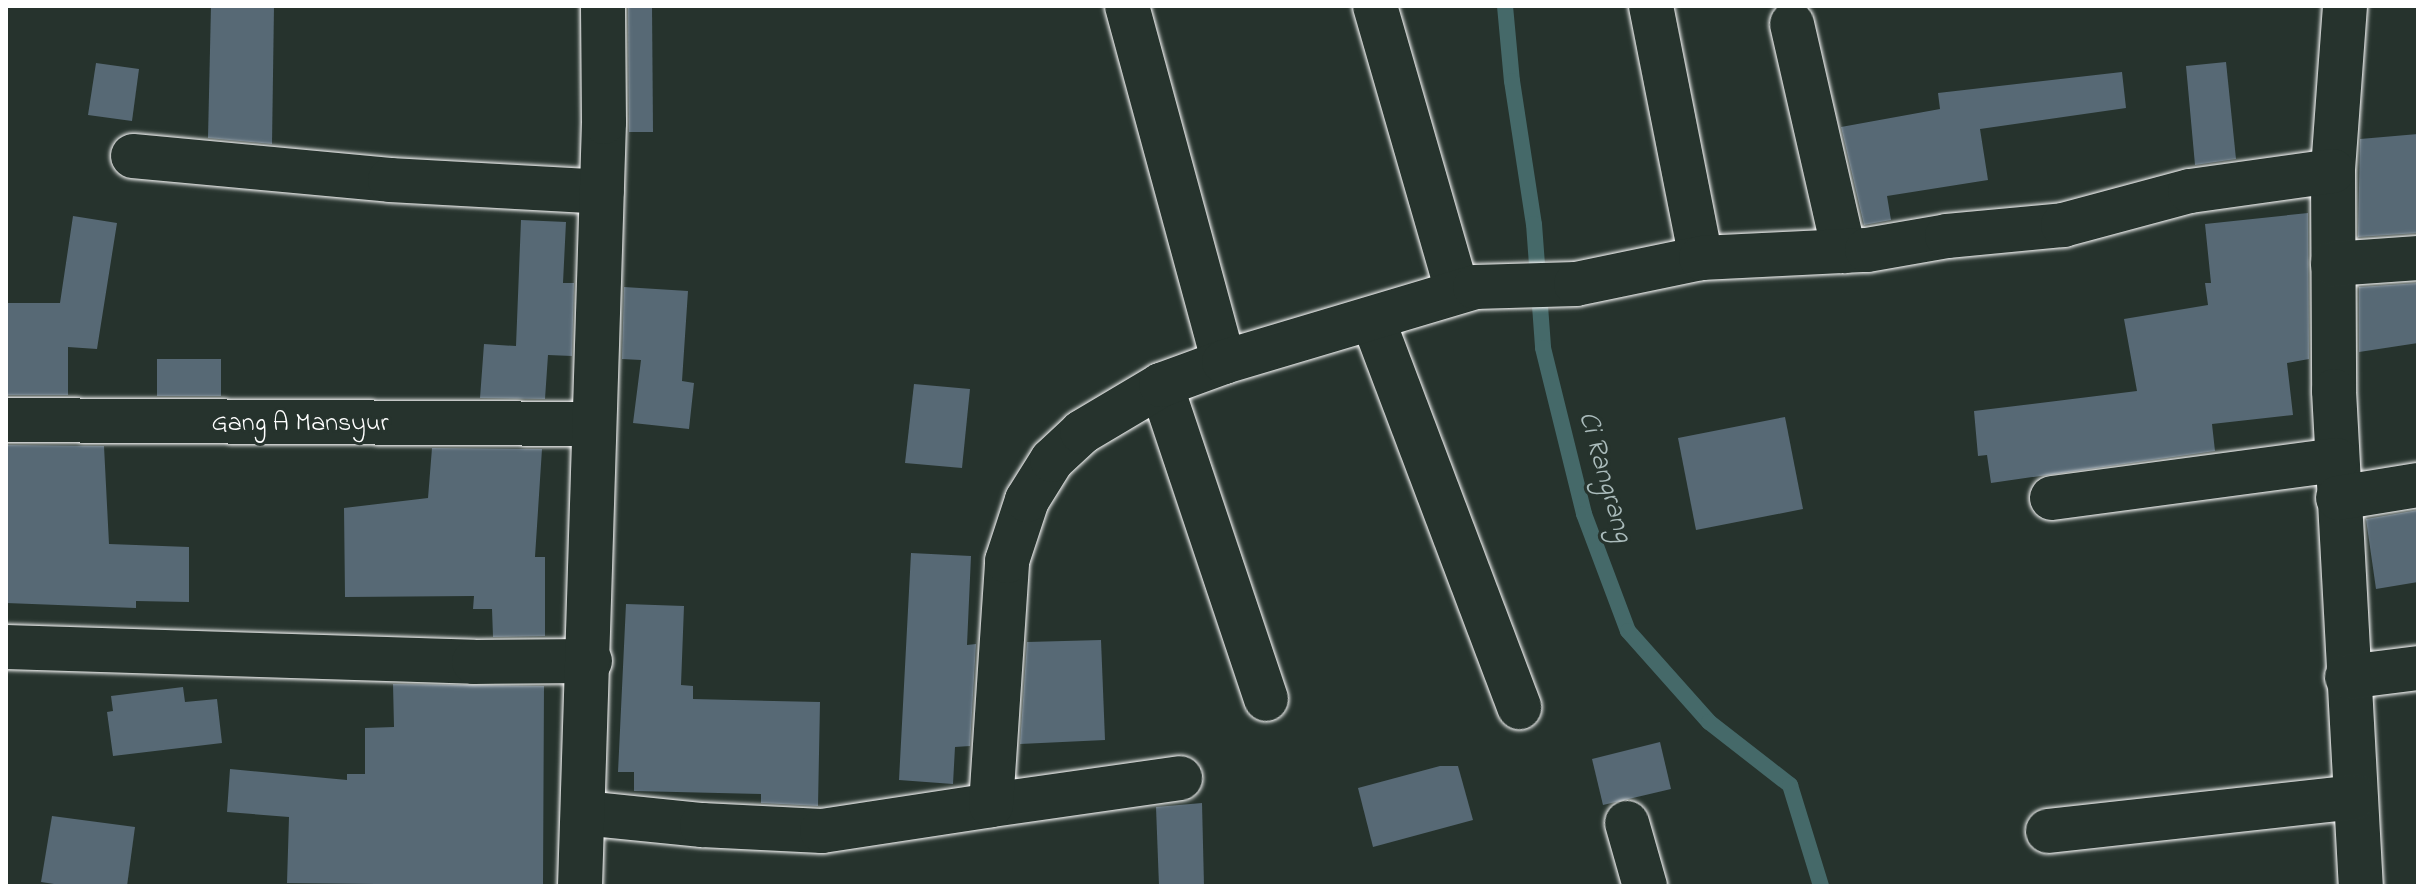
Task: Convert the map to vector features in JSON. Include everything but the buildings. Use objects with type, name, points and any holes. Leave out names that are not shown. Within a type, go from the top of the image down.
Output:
[{"type":"street","points":[[580,886],[590,661],[602,192],[603,6]]},
{"type":"street","points":[[1127,6],[1224,362]]},
{"type":"street","points":[[1375,6],[1457,290]]},
{"type":"street","points":[[1651,6],[1701,258]]},
{"type":"street","points":[[2345,6],[2333,171],[2333,264],[2337,479],[2361,886]]},
{"type":"street","points":[[1792,24],[1844,251]]},
{"type":"street","points":[[133,156],[390,180],[602,192]]},
{"type":"street","points":[[991,805],[1007,561],[1019,521],[1041,475],[1082,432],[1148,392],[1224,362],[1373,320],[1457,290],[1576,284],[1701,258],[1844,251],[1947,236],[2063,225],[2190,191],[2333,171]]},
{"type":"street","points":[[2333,264],[2418,258]]},
{"type":"street","points":[[1373,320],[1519,707]]},
{"type":"street","points":[[1148,392],[1266,699]]},
{"type":"street","name":"Gang A Mansyur","points":[[6,420],[594,424]]},
{"type":"street","points":[[2052,498],[2337,479],[2418,485]]},
{"type":"street","points":[[6,647],[474,662],[590,661]]},
{"type":"street","points":[[2347,677],[2418,668]]},
{"type":"street","points":[[583,813],[743,828],[822,831],[1180,778]]},
{"type":"street","points":[[2048,831],[2355,797]]},
{"type":"street","points":[[1627,823],[1645,886]]},
{"type":"waterway","name":"Ci Rangrang","points":[[1505,6],[1512,81],[1534,224],[1543,348],[1584,514],[1628,631],[1709,722],[1790,785],[1821,886]]}]
